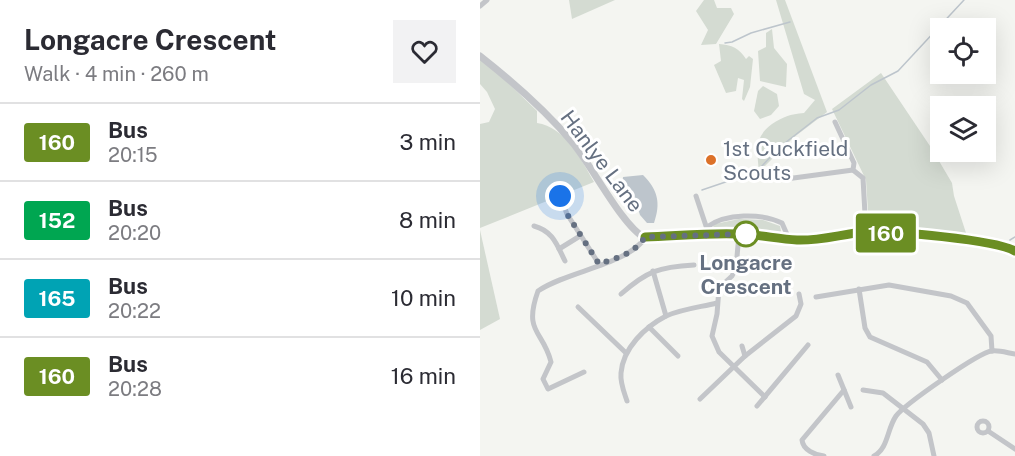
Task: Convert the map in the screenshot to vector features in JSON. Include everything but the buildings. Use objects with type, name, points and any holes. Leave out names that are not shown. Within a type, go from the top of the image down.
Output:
[{"type":"street","points":[[480,6],[487,0]]},
{"type":"street","name":"Hanlye Lane","points":[[480,56],[516,85],[560,129],[588,162],[630,225],[645,237]]},
{"type":"street","points":[[835,122],[854,163],[853,170]]},
{"type":"street","points":[[786,179],[853,170],[863,178],[866,232]]},
{"type":"street","points":[[560,196],[567,214],[599,264]]},
{"type":"street","points":[[696,196],[707,230]]},
{"type":"street","points":[[707,230],[714,222],[734,217],[770,219],[782,223],[789,239]]},
{"type":"street","points":[[534,226],[545,229],[550,234],[565,261]]},
{"type":"street","points":[[584,372],[548,389],[543,380],[551,362],[535,330],[532,313],[538,291],[558,280],[628,254],[640,245],[645,237],[707,230],[789,239],[815,239],[866,232],[904,234],[1004,246],[1015,251]]},
{"type":"street","points":[[739,234],[735,272],[719,288],[717,314],[711,330],[712,341],[719,352],[765,397]]},
{"type":"street","points":[[559,249],[580,236]]},
{"type":"street","points":[[621,294],[639,278],[653,272],[672,266],[694,265]]},
{"type":"street","points":[[653,272],[666,316]]},
{"type":"street","points":[[816,297],[889,285],[951,296],[967,303],[991,336],[992,351]]},
{"type":"street","points":[[859,289],[865,328],[870,337],[927,362],[942,380]]},
{"type":"street","points":[[700,399],[733,366],[796,316],[801,304],[799,294]]},
{"type":"street","points":[[627,401],[620,374],[626,353],[639,336],[666,316],[717,303]]},
{"type":"street","points":[[578,307],[626,353]]},
{"type":"street","points":[[649,327],[678,356]]},
{"type":"street","points":[[742,345],[745,356]]},
{"type":"street","points":[[758,406],[808,345]]},
{"type":"street","points":[[874,456],[883,449],[890,426],[903,408],[912,401],[942,380],[992,351],[1015,354]]},
{"type":"street","points":[[838,375],[851,407]]},
{"type":"street","points":[[824,456],[811,452],[802,445],[802,440],[844,390]]},
{"type":"street","points":[[863,390],[883,393],[923,424],[929,434],[934,456]]},
{"type":"street","points":[[988,431],[1015,449]]},
{"type":"shaded area","points":[[569,0],[615,0],[572,19]]},
{"type":"shaded area","points":[[704,0],[714,0],[717,8],[731,8],[734,14],[716,44],[701,45],[708,30],[696,11]]},
{"type":"shaded area","points":[[776,0],[785,0],[827,112],[793,138],[759,172],[757,151],[762,134],[780,119],[804,113],[815,100],[804,94]]},
{"type":"shaded area","points":[[772,29],[774,48],[787,64],[786,87],[760,81],[758,51],[766,47],[766,33]]},
{"type":"shaded area","points":[[719,44],[735,48],[746,59],[749,56],[753,59],[750,87],[744,101],[742,99],[744,80],[738,78],[736,91],[726,93],[714,65],[721,61]]},
{"type":"shaded area","points":[[480,59],[497,72],[537,111],[537,123],[547,126],[564,137],[578,154],[594,182],[480,228],[480,124],[489,122],[495,109],[487,92],[480,84]]},
{"type":"shaded area","points":[[881,73],[930,146],[930,162],[940,162],[952,183],[967,236],[869,226],[866,180],[832,109]]},
{"type":"shaded area","points":[[763,86],[777,94],[779,106],[771,115],[760,119],[754,111],[758,91]]},
{"type":"shaded area","points":[[643,175],[657,197],[654,223],[647,223],[640,215],[634,197],[627,197],[622,188],[623,177]]},
{"type":"shaded area","points":[[739,219],[763,220],[780,226],[781,231],[779,234],[739,226],[716,230],[713,227],[715,224]]},
{"type":"shaded area","points":[[480,230],[500,319],[480,330]]},
{"type":"waterway","points":[[760,168],[781,146],[817,118],[839,110],[871,85],[898,71],[964,0]]},
{"type":"waterway","points":[[725,43],[790,22]]},
{"type":"waterway","points":[[702,190],[752,173]]},
{"type":"waterway","points":[[1010,240],[1015,237]]},
{"type":"bus line","name":"160","points":[[645,237],[739,234],[796,240],[866,232],[904,234],[1004,246],[1015,251]]},
{"type":"place","name":"1st Cuckfield Scouts","points":[[711,160]]},
{"type":"place","name":"Longacre Crescent","points":[[746,234]]},
{"type":"route","points":[[560,196],[567,214],[599,264],[628,254],[640,245],[645,237],[746,234]]}]
